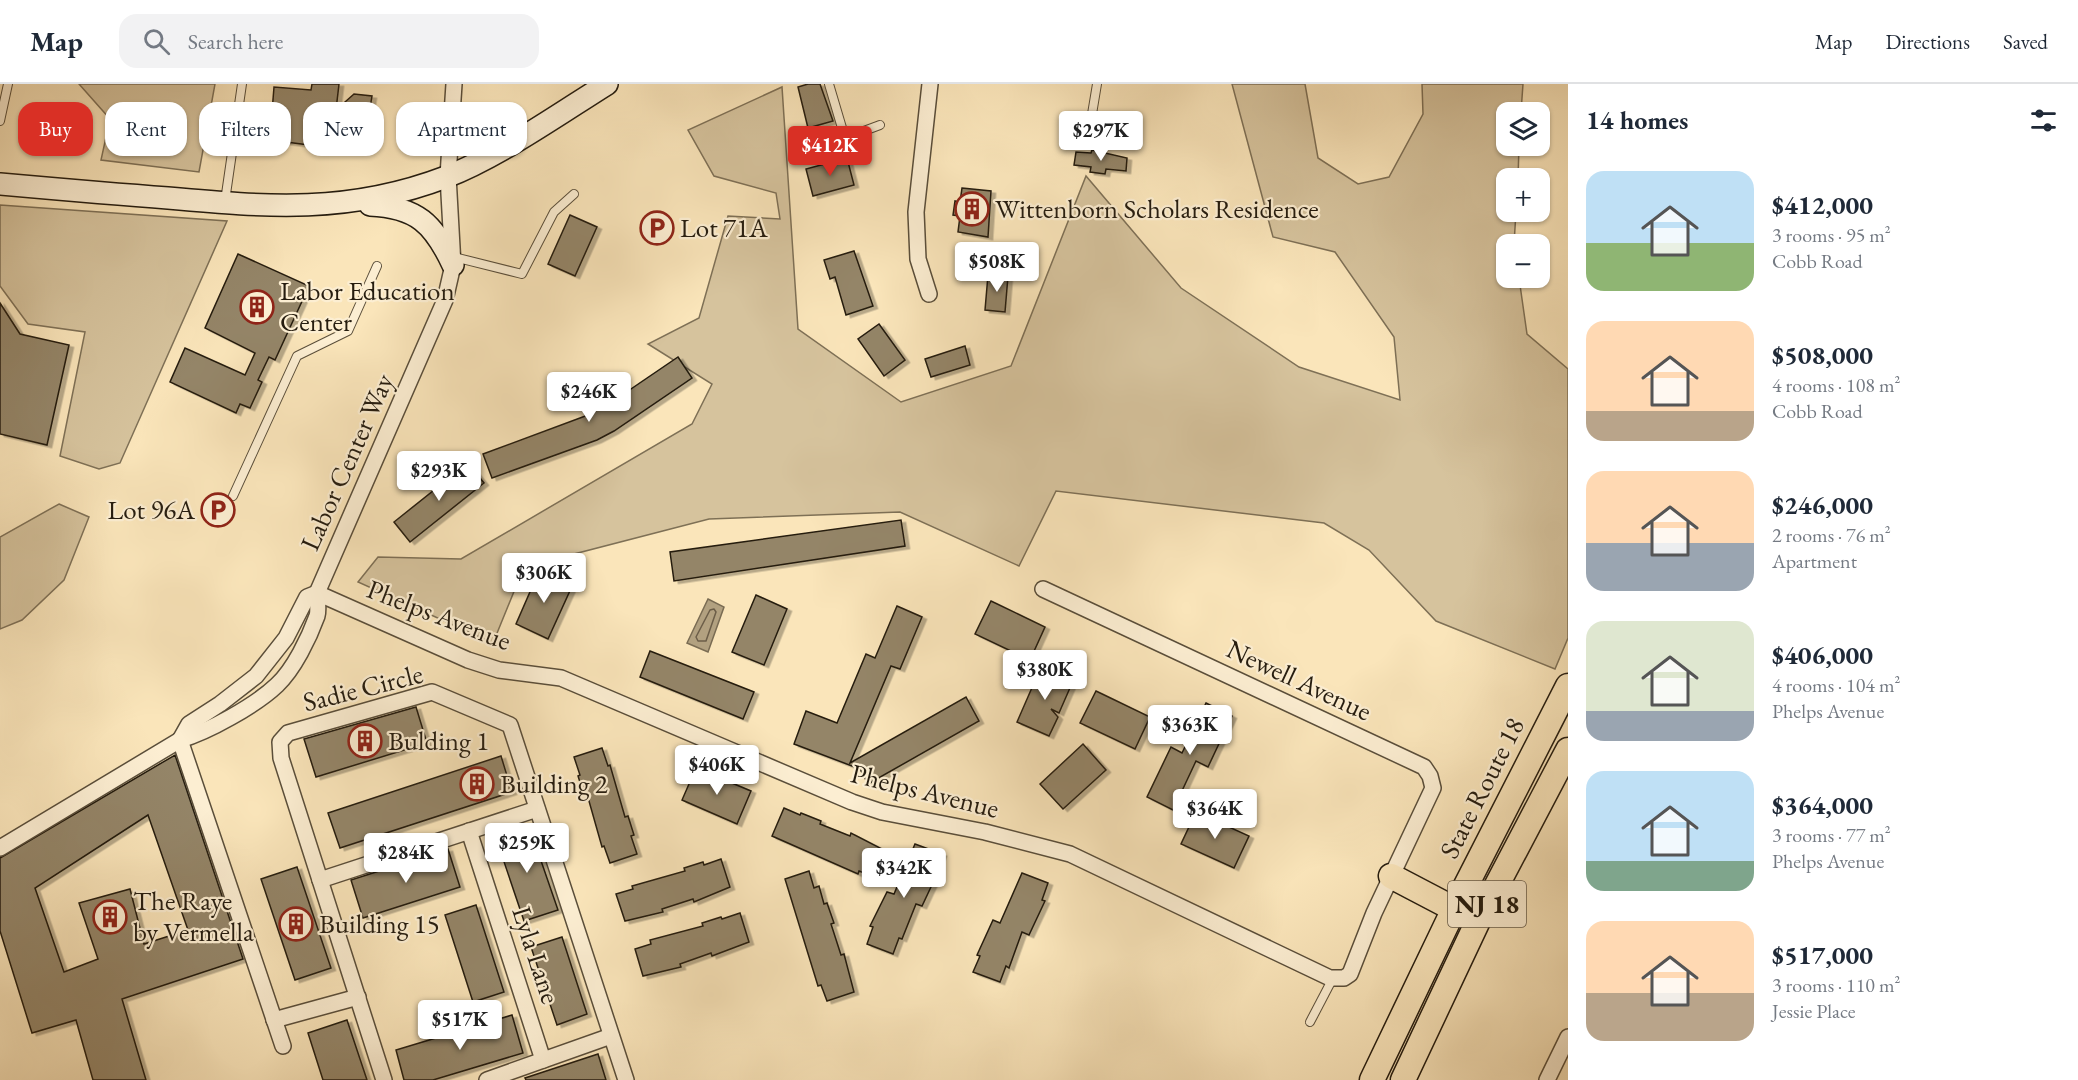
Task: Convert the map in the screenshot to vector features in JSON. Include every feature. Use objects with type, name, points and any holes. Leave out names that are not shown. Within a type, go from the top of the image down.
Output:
[{"type":"highway","name":"State Route 18","points":[[1372,1080],[1454,909],[1568,686]]},
{"type":"highway","name":"NJ 18","points":[[1403,1080],[1477,923],[1568,750]]},
{"type":"highway","points":[[1391,876],[1454,909]]},
{"type":"main road","points":[[318,206],[394,193],[448,176],[483,159],[607,84]]},
{"type":"main road","points":[[0,184],[271,207],[372,205],[395,207],[412,213],[431,226],[452,261]]},
{"type":"street","name":"Labor Center Way","points":[[317,593],[446,300],[452,261],[448,176],[454,84]]},
{"type":"street","points":[[929,294],[918,259],[916,212],[930,84]]},
{"type":"street","name":"Newell Avenue","points":[[1043,589],[1424,767],[1430,776],[1433,788],[1391,876]]},
{"type":"street","points":[[0,848],[180,740],[195,736],[232,715],[277,684],[300,651],[318,614],[317,593],[307,597],[286,638],[256,676],[189,724],[180,740],[284,1046]]},
{"type":"street","name":"Phelps Avenue","points":[[317,593],[468,660],[499,670],[561,678],[882,812],[985,832],[1070,854],[1333,978]]},
{"type":"street","name":"Sadie Circle","points":[[384,1080],[281,758],[280,742],[288,733],[432,692],[510,725],[626,1080]]},
{"type":"street","points":[[320,880],[537,808]]},
{"type":"street","name":"Lyla Lane","points":[[469,831],[543,1060]]},
{"type":"street","points":[[1333,978],[1344,978],[1353,969],[1391,876]]},
{"type":"street","points":[[274,1020],[358,997]]},
{"type":"street","points":[[487,1080],[611,1036]]},
{"type":"street","points":[[1547,1080],[1568,1037]]},
{"type":"lane","points":[[0,121],[8,84]]},
{"type":"lane","points":[[225,203],[242,84]]},
{"type":"lane","points":[[829,84],[845,138],[880,125]]},
{"type":"lane","points":[[1097,84],[1090,126],[1118,131]]},
{"type":"lane","points":[[452,261],[472,260],[522,274],[554,213],[574,194]]},
{"type":"lane","points":[[233,496],[297,356],[348,331],[377,266]]},
{"type":"lane","points":[[1310,1022],[1333,978]]},
{"type":"shaded area","points":[[79,84],[215,84],[212,102],[199,102],[199,156],[202,156],[199,172],[101,160],[105,142],[105,156],[187,156],[187,102],[105,102],[105,113]]},
{"type":"shaded area","points":[[1232,84],[1305,84],[1318,158],[1358,184],[1389,177],[1423,114],[1422,84],[1523,84],[1522,102],[1496,102],[1496,156],[1519,156],[1518,168],[1496,168],[1496,222],[1515,222],[1515,234],[1496,234],[1496,288],[1520,288],[1527,334],[1568,369],[1568,638],[1555,669],[1436,621],[1369,550],[1324,523],[1056,491],[1019,566],[900,512],[709,519],[524,567],[493,643],[358,582],[378,557],[461,559],[692,424],[712,384],[648,344],[699,318],[728,216],[780,219],[776,193],[714,176],[688,130],[782,87],[798,329],[901,402],[1011,366],[1086,176],[1181,288],[1299,367],[1400,400],[1394,337],[1335,252],[1273,237]]},
{"type":"shaded area","points":[[0,205],[227,221],[120,463],[99,469],[60,456],[85,332],[28,324],[0,286]]},
{"type":"shaded area","points":[[59,504],[89,517],[64,580],[22,620],[0,629],[0,537]]},
{"type":"water","points":[[708,599],[724,607],[708,652],[687,643]]},
{"type":"building","points":[[312,84],[339,84],[337,102],[303,102],[303,144],[291,143],[291,102],[273,102],[274,87],[311,90]]},
{"type":"building","points":[[820,84],[833,121],[808,128],[798,87]]},
{"type":"building","points":[[354,94],[372,96],[371,102],[345,102]]},
{"type":"building","points":[[1092,150],[1127,158],[1126,171],[1106,169],[1105,174],[1090,172],[1091,167],[1074,165],[1076,152],[1091,153]]},
{"type":"building","points":[[847,158],[854,185],[813,196],[806,169]]},
{"type":"building","name":"Wittenborn Scholars Residence","points":[[962,188],[991,191],[988,237],[958,232],[960,216],[953,215],[955,201],[960,202]]},
{"type":"building","points":[[570,215],[597,227],[575,276],[548,264]]},
{"type":"building","points":[[854,251],[873,306],[846,315],[835,277],[830,279],[824,260]]},
{"type":"building","name":"Labor Education Center","points":[[238,254],[309,286],[275,360],[269,357],[258,380],[262,382],[250,408],[240,404],[236,413],[170,382],[185,348],[245,375],[255,353],[205,328]]},
{"type":"building","points":[[988,275],[1008,276],[1005,312],[985,310]]},
{"type":"building","points":[[0,303],[20,334],[69,345],[47,445],[0,434]]},
{"type":"building","points":[[879,324],[905,360],[884,376],[858,339]]},
{"type":"building","points":[[965,346],[970,365],[931,377],[925,359]]},
{"type":"building","points":[[678,357],[692,378],[614,431],[597,440],[492,478],[483,454],[588,415],[586,409],[596,404],[600,410]]},
{"type":"building","points":[[468,463],[484,483],[410,542],[394,522]]},
{"type":"building","points":[[901,520],[905,546],[674,581],[670,552]]},
{"type":"building","points":[[540,569],[573,584],[548,639],[516,624]]},
{"type":"building","points":[[756,595],[787,609],[764,665],[732,652]]},
{"type":"building","points":[[991,601],[1045,627],[1030,660],[975,634]]},
{"type":"building","points":[[897,606],[922,617],[900,669],[891,666],[850,763],[966,697],[979,721],[868,784],[860,769],[794,744],[806,711],[837,723],[866,654],[875,658]]},
{"type":"building","points":[[650,651],[754,692],[743,719],[640,677]]},
{"type":"building","points":[[1041,667],[1073,681],[1059,713],[1051,709],[1058,717],[1049,736],[1017,722]]},
{"type":"building","points":[[1096,691],[1150,717],[1135,749],[1080,723]]},
{"type":"building","points":[[1206,703],[1232,716],[1208,767],[1196,761],[1173,810],[1147,797],[1171,747],[1182,753]]},
{"type":"building","name":"Bulding 1","points":[[416,707],[427,743],[316,777],[304,739]]},
{"type":"building","points":[[1083,744],[1106,770],[1063,809],[1040,784]]},
{"type":"building","points":[[602,748],[608,766],[610,765],[625,817],[628,816],[637,854],[610,863],[604,846],[602,847],[587,794],[584,795],[574,757]]},
{"type":"building","name":"The Raye by Vermella","points":[[175,755],[243,959],[122,999],[146,1080],[93,1080],[76,1020],[32,1033],[0,931],[0,858]],"holes":[[[148,815],[188,930],[144,944],[130,889],[79,903],[98,959],[64,972],[35,888]]]},
{"type":"building","points":[[501,756],[512,792],[340,848],[328,813]]},
{"type":"building","points":[[696,768],[751,791],[737,824],[682,800]]},
{"type":"building","points":[[784,808],[821,821],[820,824],[850,836],[851,833],[886,851],[875,877],[859,871],[858,874],[772,836]]},
{"type":"building","points":[[1196,812],[1249,836],[1234,868],[1181,844]]},
{"type":"building","points":[[529,826],[558,910],[524,921],[496,838]]},
{"type":"building","points":[[915,844],[942,854],[935,871],[938,872],[922,906],[916,904],[902,939],[899,938],[893,954],[867,944],[873,927],[870,926],[887,892],[894,894]]},
{"type":"building","points":[[448,849],[460,887],[363,918],[351,880]]},
{"type":"building","points":[[721,859],[730,887],[694,902],[693,899],[662,909],[663,912],[625,921],[616,894],[633,889],[632,886],[685,871],[684,868],[703,862],[704,865]]},
{"type":"building","name":"Building 15","points":[[297,867],[331,968],[295,980],[261,879]]},
{"type":"building","points":[[809,871],[814,888],[819,886],[824,904],[827,903],[834,923],[831,924],[841,955],[844,954],[854,992],[827,1001],[821,985],[818,986],[785,879]]},
{"type":"building","points":[[1022,873],[1048,883],[1042,900],[1045,901],[1029,935],[1022,932],[1009,968],[1006,966],[1000,982],[973,972],[980,956],[977,955],[993,920],[1000,923]]},
{"type":"building","points":[[476,905],[504,992],[473,1002],[445,915]]},
{"type":"building","points":[[740,913],[749,942],[712,956],[711,953],[680,964],[681,967],[643,976],[635,949],[651,944],[650,940],[703,926],[702,923]]},
{"type":"building","points":[[562,937],[587,1014],[557,1025],[531,947]]},
{"type":"building","points":[[512,1015],[523,1053],[433,1080],[404,1080],[396,1050]]},
{"type":"building","points":[[347,1020],[367,1080],[323,1080],[308,1033]]},
{"type":"building","points":[[598,1054],[606,1080],[526,1080],[525,1078]]},
{"type":"place","name":"Wittenborn Scholars Residence","points":[[972,209]]},
{"type":"place","name":"Lot 71A","points":[[657,228]]},
{"type":"place","name":"Labor Education Center","points":[[257,307]]},
{"type":"place","name":"Lot 96A","points":[[218,510]]},
{"type":"place","name":"Bulding 1","points":[[365,741]]},
{"type":"place","name":"Building 2","points":[[477,784]]},
{"type":"place","name":"The Raye by Vermella","points":[[110,917]]},
{"type":"place","name":"Building 15","points":[[296,924]]}]
